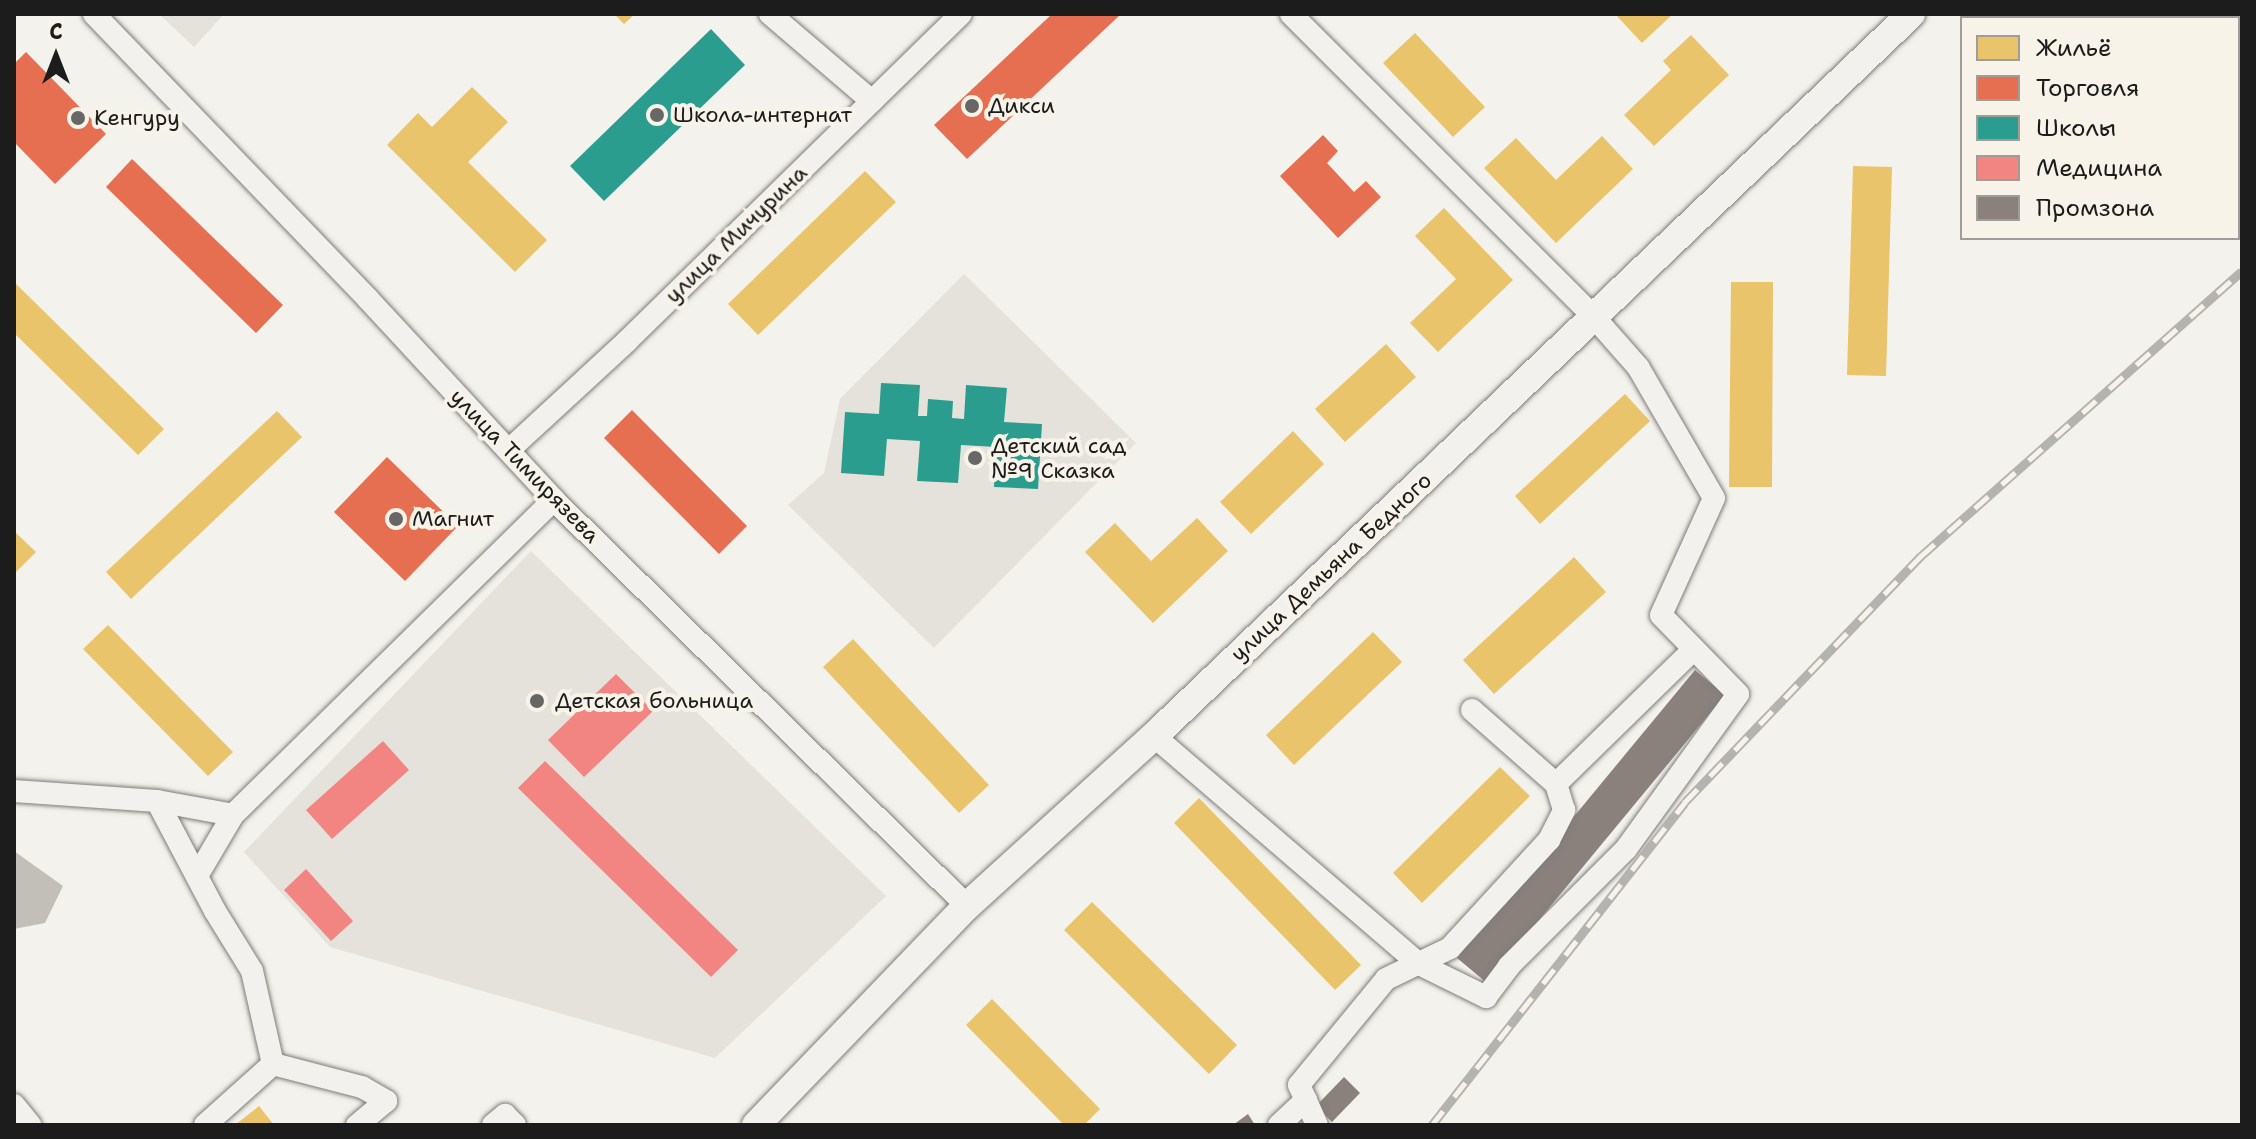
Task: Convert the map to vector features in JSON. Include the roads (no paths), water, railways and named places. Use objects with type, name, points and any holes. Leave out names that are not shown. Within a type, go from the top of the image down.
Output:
[{"type":"main road","name":"улица Демьяна Бедного","points":[[761,1123],[967,906],[1154,736],[1911,14]]},
{"type":"street","name":"улица Тимирязева","points":[[94,14],[554,500],[967,906]]},
{"type":"street","points":[[770,14],[872,101]]},
{"type":"street","name":"улица Мичурина","points":[[509,450],[961,14]]},
{"type":"street","points":[[1154,736],[1419,964],[1486,997],[1509,966],[1626,849],[1738,694],[1661,615],[1714,498],[1638,367],[1595,318],[1291,14]]},
{"type":"street","points":[[197,876],[233,815],[554,500]]},
{"type":"street","points":[[1556,784],[1694,649]]},
{"type":"street","points":[[1317,1125],[1299,1085],[1386,979],[1450,948],[1549,840],[1564,810],[1556,784],[1472,710]]},
{"type":"street","points":[[14,791],[157,801],[233,815]]},
{"type":"street","points":[[157,801],[252,971],[273,1064]]},
{"type":"street","points":[[205,1125],[273,1064]]},
{"type":"street","points":[[273,1064],[362,1087],[386,1101],[357,1125]]},
{"type":"street","points":[[1279,1125],[1306,1100]]},
{"type":"street","points":[[14,1105],[30,1125]]},
{"type":"street","points":[[493,1125],[505,1115],[515,1125]]},
{"type":"railway","points":[[1432,1125],[1685,802],[1921,556],[2242,271]]},
{"type":"place","name":"Дикси","points":[[972,106]]},
{"type":"place","name":"Школа-интернат","points":[[657,115]]},
{"type":"place","name":"Кенгуру","points":[[78,118]]},
{"type":"place","name":"Детский сад №9 Сказка","points":[[975,458]]},
{"type":"place","name":"Магнит","points":[[396,519]]},
{"type":"place","name":"Детская больница","points":[[537,701]]}]
